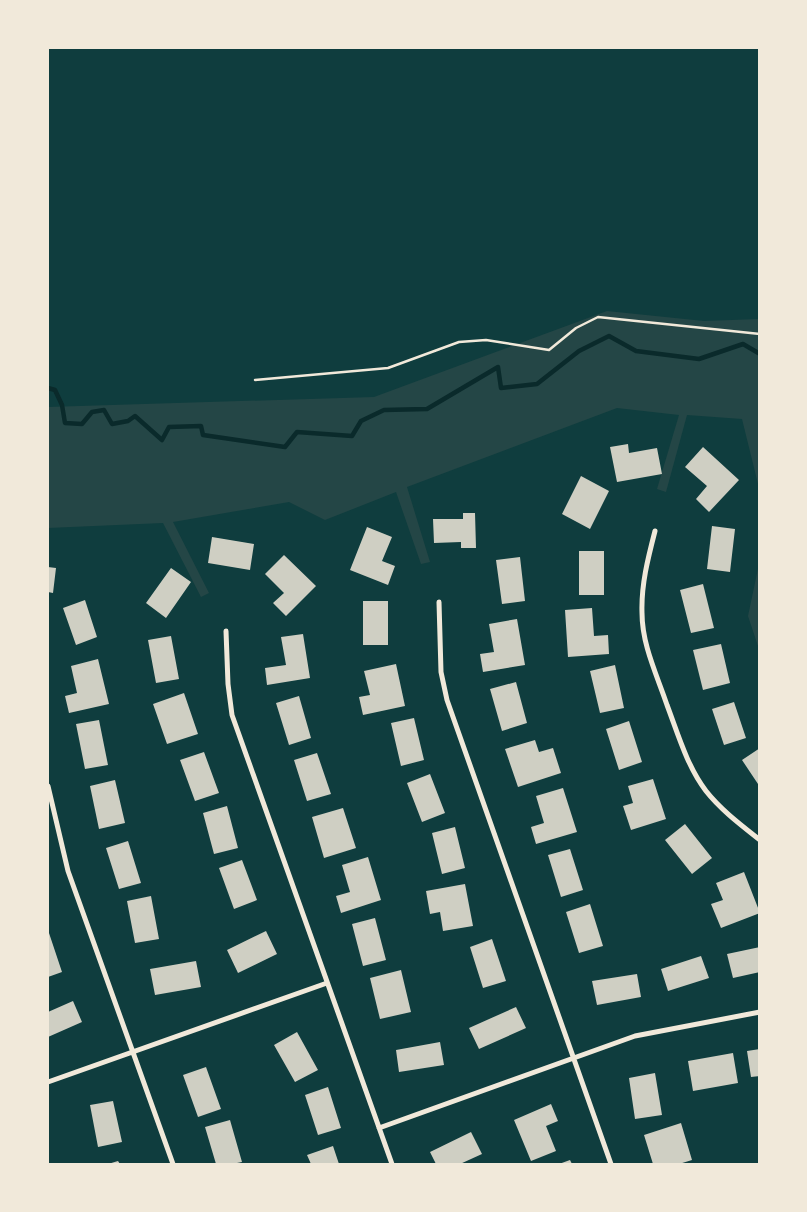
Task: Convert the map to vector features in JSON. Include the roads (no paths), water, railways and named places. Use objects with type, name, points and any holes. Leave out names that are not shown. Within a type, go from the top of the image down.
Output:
[{"type":"street","points":[[655,531],[646,564],[642,599],[643,629],[649,653],[686,757],[697,778],[725,812],[760,840]]},
{"type":"street","points":[[439,602],[441,672],[446,700],[611,1164]]},
{"type":"street","points":[[226,631],[228,684],[232,715],[392,1164]]},
{"type":"street","points":[[48,786],[68,871],[173,1164]]},
{"type":"street","points":[[48,1082],[327,983]]},
{"type":"street","points":[[379,1128],[656,1031],[760,1012]]},
{"type":"waterway","points":[[48,388],[55,390],[62,405],[65,423],[82,424],[92,412],[104,410],[112,424],[128,421],[135,416],[162,440],[169,427],[201,426],[203,435],[285,447],[297,432],[352,436],[361,421],[384,410],[427,409],[498,367],[501,388],[537,384],[579,351],[609,336],[636,351],[699,359],[743,344],[760,354]]}]
